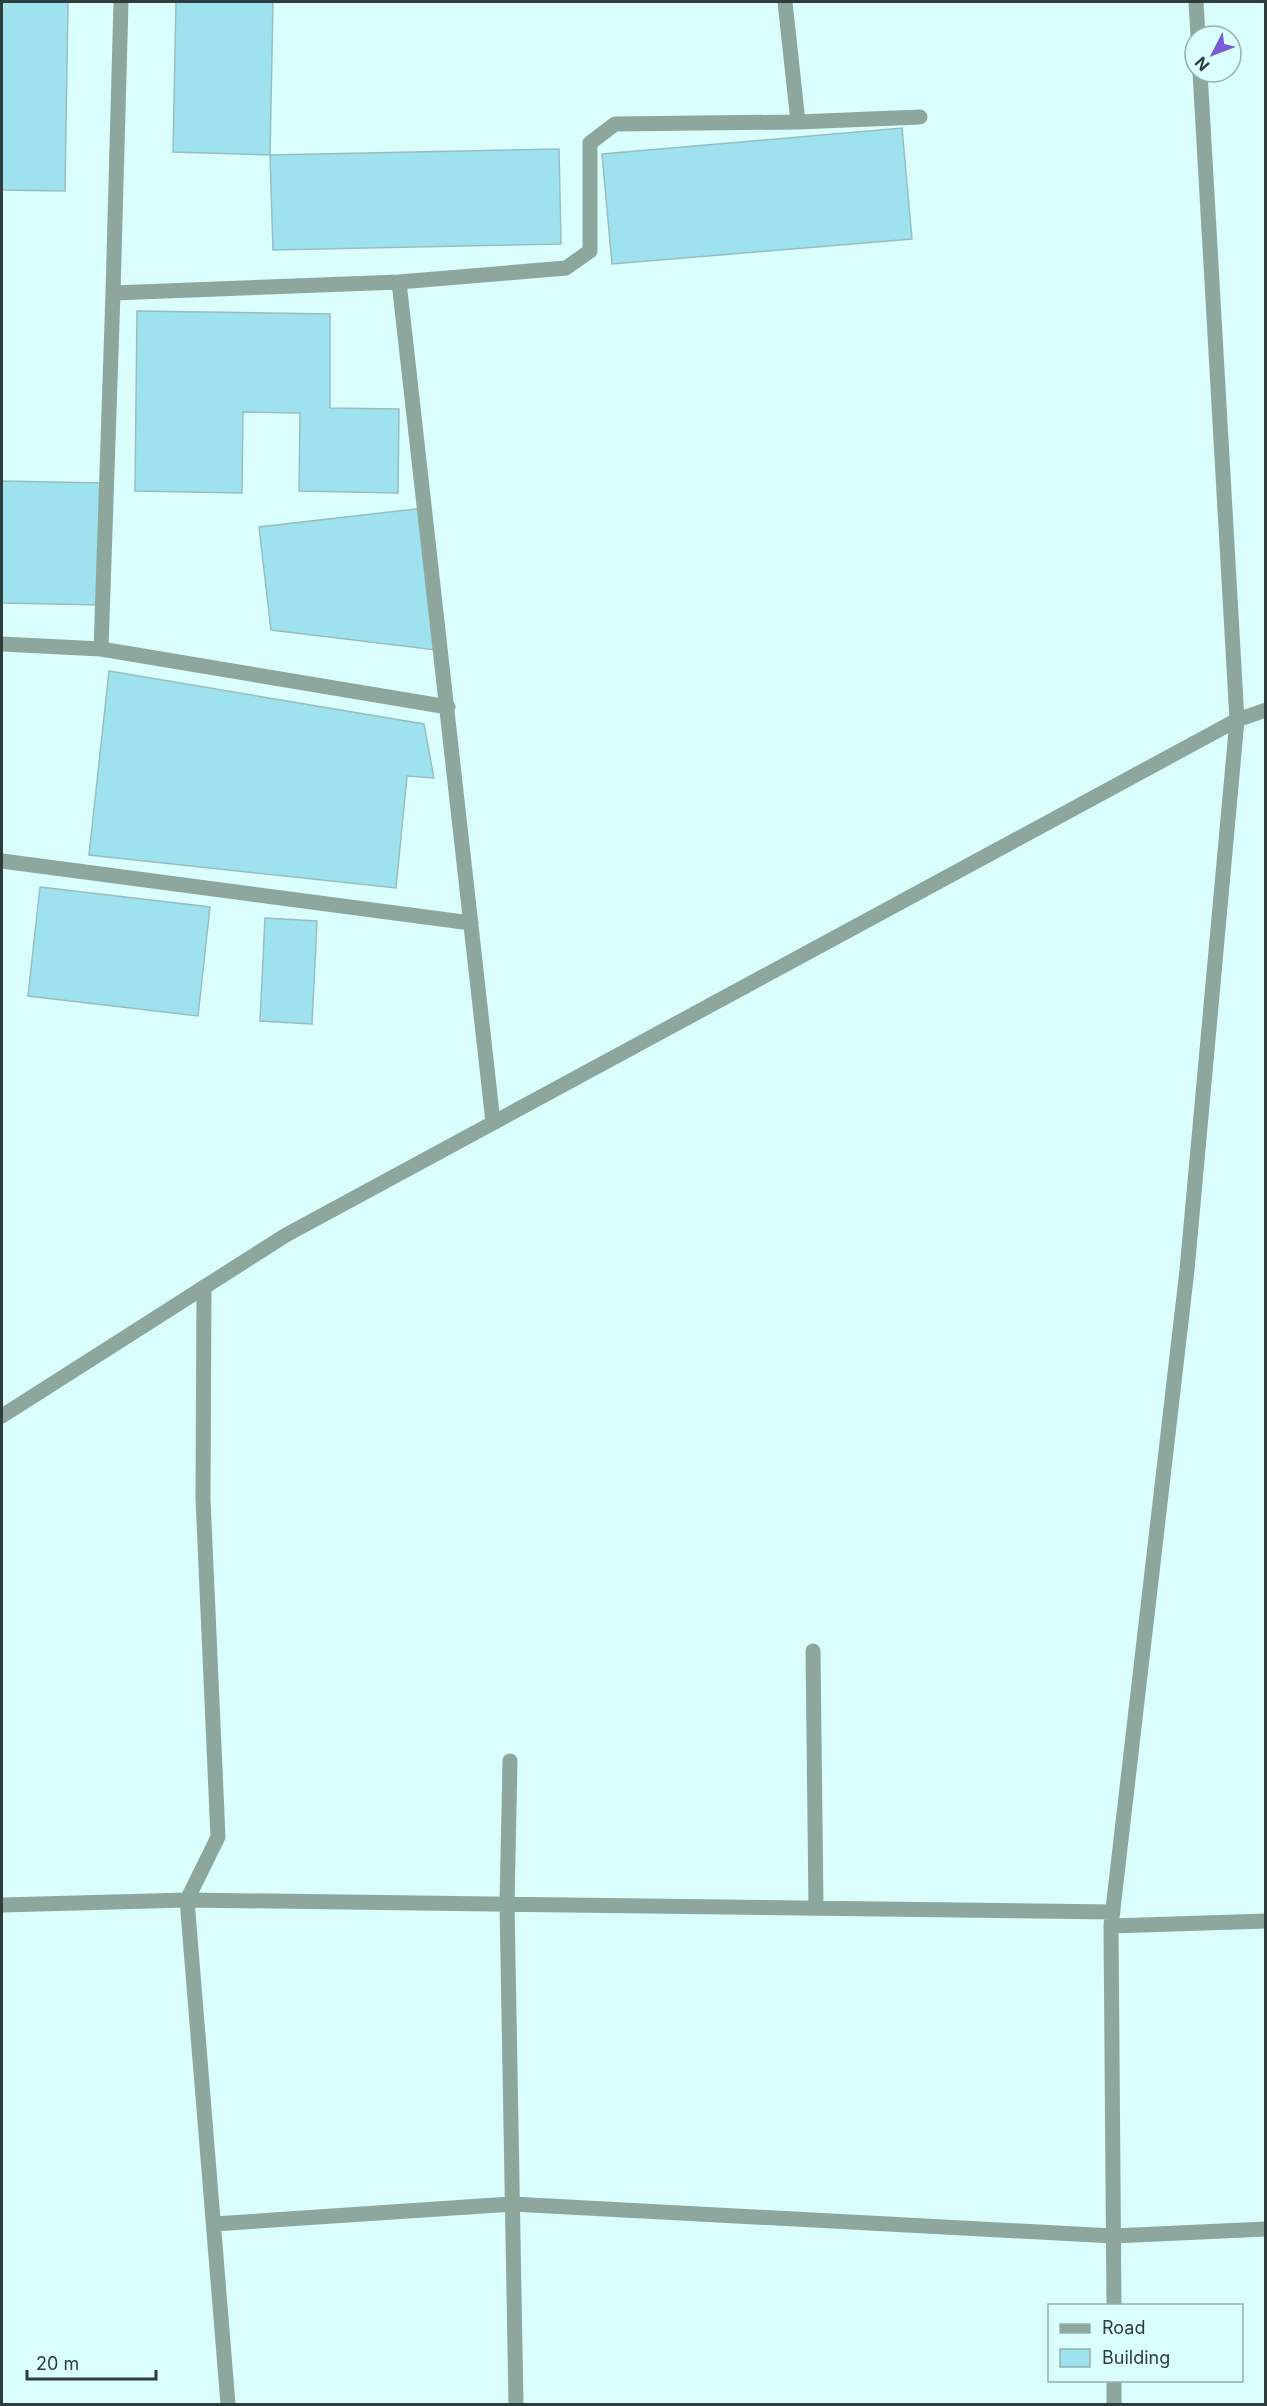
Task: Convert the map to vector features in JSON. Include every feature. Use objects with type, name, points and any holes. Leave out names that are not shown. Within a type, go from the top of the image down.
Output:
[{"type":"street","points":[[101,649],[121,2]]},
{"type":"street","points":[[785,2],[798,122]]},
{"type":"street","points":[[1196,2],[1197,24]]},
{"type":"street","points":[[1113,2304],[1112,1919],[1187,1270],[1237,720],[1201,84]]},
{"type":"street","points":[[113,293],[399,282],[566,268],[590,251],[590,143],[615,124],[798,122],[920,117]]},
{"type":"street","points":[[399,282],[494,1122]]},
{"type":"street","points":[[2,644],[101,649],[448,707]]},
{"type":"street","points":[[2,1416],[286,1235],[1237,720],[1266,710]]},
{"type":"street","points":[[2,861],[471,923]]},
{"type":"street","points":[[204,1287],[203,1499],[218,1837],[187,1900],[228,2404]]},
{"type":"street","points":[[813,1651],[816,1908]]},
{"type":"street","points":[[510,1761],[507,1904],[516,2404]]},
{"type":"street","points":[[2,1905],[187,1900],[507,1904],[816,1908],[1112,1919],[1266,1921]]},
{"type":"street","points":[[214,2224],[512,2204],[1113,2236],[1266,2229]]},
{"type":"street","points":[[1114,2382],[1114,2404]]},
{"type":"building","points":[[2,2],[68,2],[65,191],[2,190]]},
{"type":"building","points":[[176,2],[273,2],[270,155],[173,152]]},
{"type":"building","points":[[902,128],[912,239],[612,264],[602,154]]},
{"type":"building","points":[[559,149],[561,244],[273,250],[270,155]]},
{"type":"building","points":[[137,311],[330,314],[330,408],[399,409],[398,493],[299,491],[300,413],[243,412],[242,493],[135,491]]},
{"type":"building","points":[[2,481],[103,483],[102,605],[2,603]]},
{"type":"building","points":[[424,508],[436,650],[271,630],[259,527]]},
{"type":"building","points":[[109,671],[424,724],[434,778],[407,776],[396,888],[89,855]]},
{"type":"building","points":[[40,887],[210,907],[198,1016],[28,996]]},
{"type":"building","points":[[265,918],[317,921],[312,1024],[260,1021]]}]
